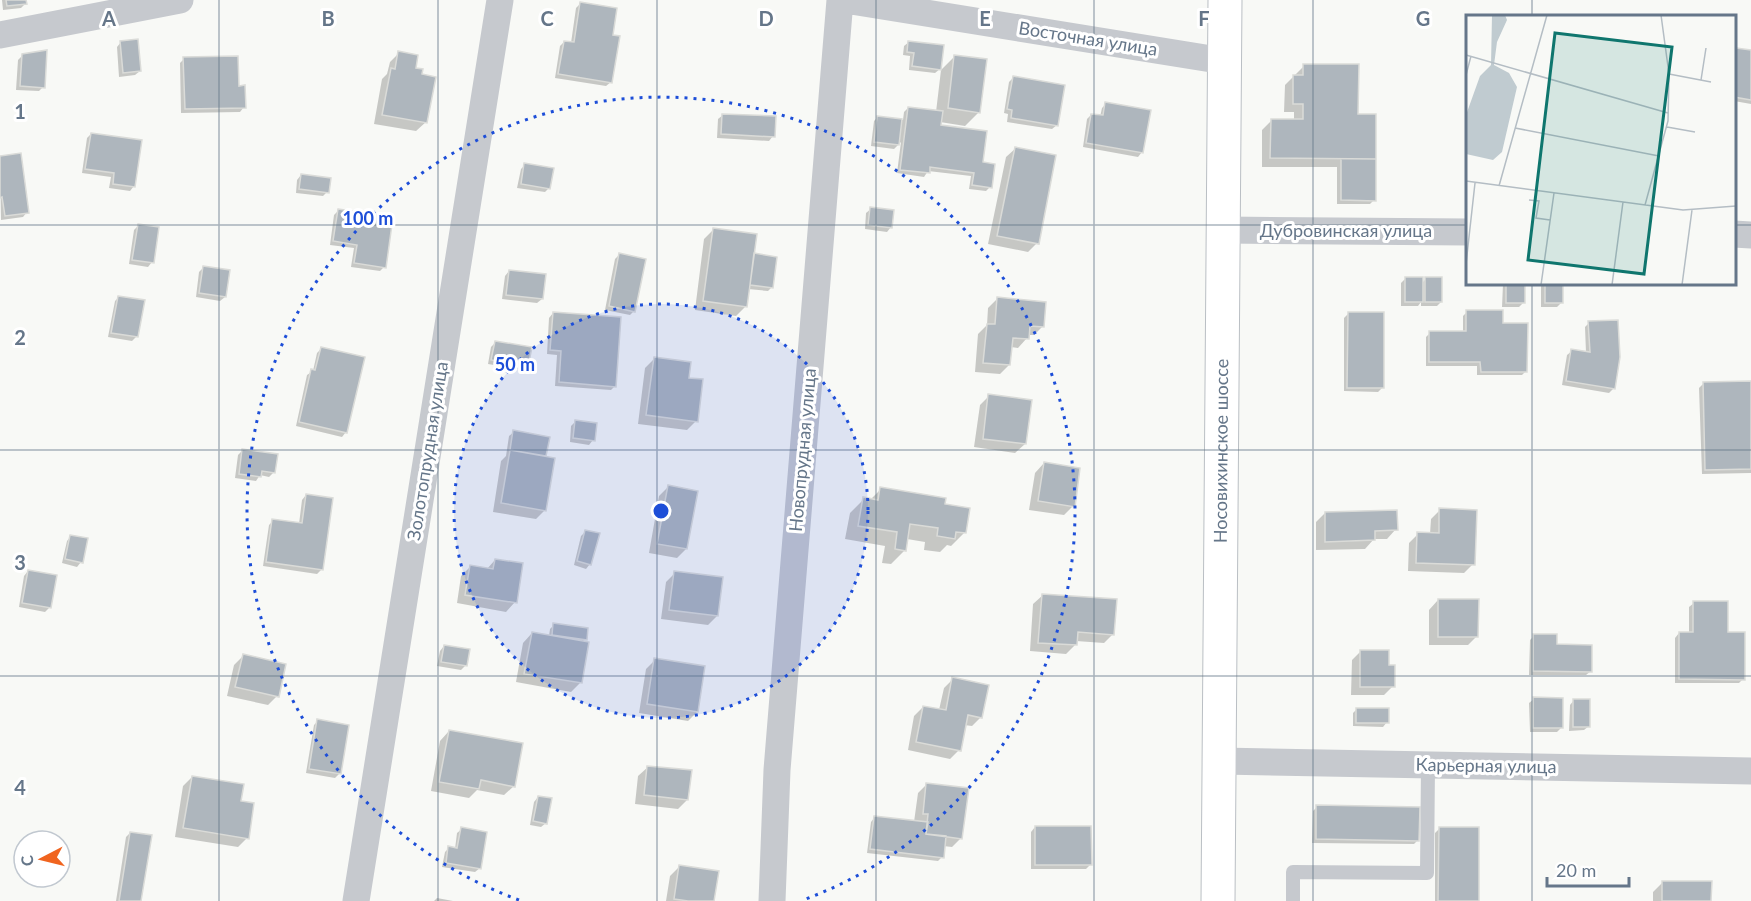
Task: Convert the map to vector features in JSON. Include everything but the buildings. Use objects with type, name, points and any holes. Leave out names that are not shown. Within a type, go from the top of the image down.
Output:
[{"type":"main road","name":"Носовихинское шоссе","points":[[1218,901],[1225,0]]},
{"type":"street","points":[[0,35],[180,0]]},
{"type":"street","name":"Золотопрудная улица","points":[[356,901],[500,0]]},
{"type":"street","name":"Новопрудная улица","points":[[772,901],[777,770],[840,0]]},
{"type":"street","name":"Восточная улица","points":[[845,0],[1224,61]]},
{"type":"street","name":"Дубровинская улица","points":[[1224,230],[1466,232]]},
{"type":"street","points":[[1736,234],[1751,235]]},
{"type":"street","name":"Карьерная улица","points":[[1220,761],[1751,771]]},
{"type":"lane","points":[[1293,901],[1293,872],[1427,873],[1428,765]]}]
